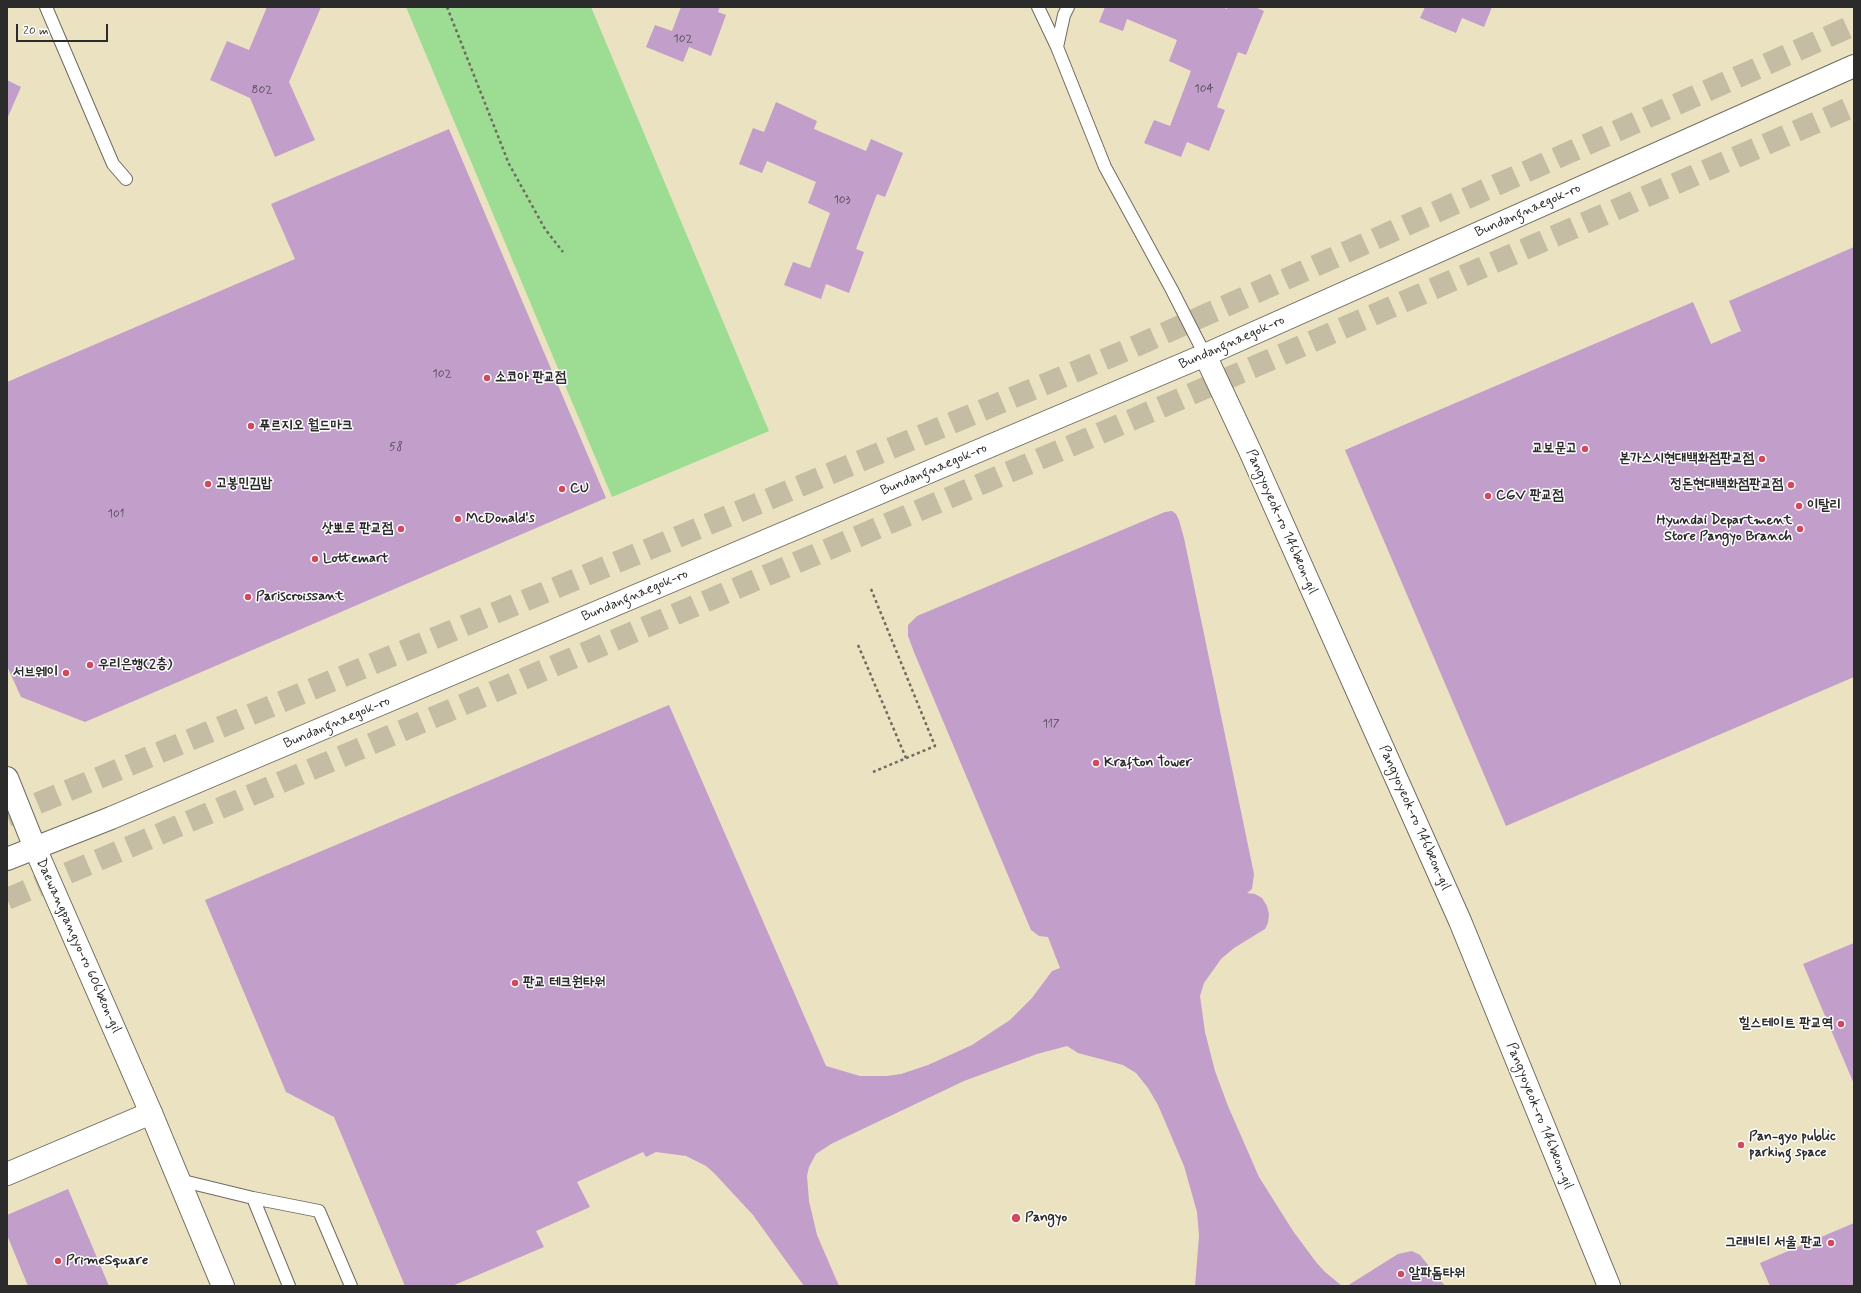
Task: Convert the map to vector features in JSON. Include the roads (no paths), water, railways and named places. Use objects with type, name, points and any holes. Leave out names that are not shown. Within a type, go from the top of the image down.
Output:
[{"type":"main road","name":"Bundangnaegok-ro","points":[[7,859],[111,818],[1205,355],[1854,66]]},
{"type":"main road","name":"Pangyoyeok-ro 146beon-gil","points":[[1205,355],[1250,451],[1460,922],[1609,1286]]},
{"type":"main road","name":"Daewangpangyo-ro 606beon-gil","points":[[7,778],[35,848],[151,1113],[223,1286]]},
{"type":"main road","points":[[7,1174],[151,1113]]},
{"type":"lane","points":[[46,7],[113,164],[126,179]]},
{"type":"lane","points":[[1038,7],[1057,47],[1105,167],[1172,290],[1205,355]]},
{"type":"lane","points":[[1057,47],[1064,15],[1068,7]]},
{"type":"lane","points":[[179,1180],[253,1198],[319,1211],[350,1286]]},
{"type":"lane","points":[[253,1198],[289,1286]]},
{"type":"tunnel","points":[[7,816],[1127,350],[1854,25]]},
{"type":"tunnel","points":[[7,899],[1136,418],[1854,106]]},
{"type":"place","name":"소코아 판교점","points":[[487,378]]},
{"type":"place","name":"푸르지오 월드마크","points":[[251,426]]},
{"type":"place","name":"교보문고","points":[[1585,449]]},
{"type":"place","name":"본가스시현대백화점판교점","points":[[1762,459]]},
{"type":"place","name":"고봉민김밥","points":[[208,484]]},
{"type":"place","name":"정돈현대백화점판교점","points":[[1791,485]]},
{"type":"place","name":"CU","points":[[562,489]]},
{"type":"place","name":"CGV 판교점","points":[[1488,496]]},
{"type":"place","name":"이탈리","points":[[1799,506]]},
{"type":"place","name":"McDonald's","points":[[458,519]]},
{"type":"place","name":"삿뽀로 판교점","points":[[401,529]]},
{"type":"place","name":"Hyundai Department Store Pangyo Branch","points":[[1800,529]]},
{"type":"place","name":"Lottemart","points":[[315,559]]},
{"type":"place","name":"Pariscroissant","points":[[248,597]]},
{"type":"place","name":"우리은행(2층)","points":[[90,665]]},
{"type":"place","name":"서브웨이","points":[[66,673]]},
{"type":"place","name":"Krafton Tower","points":[[1096,763]]},
{"type":"place","name":"판교 테크원타워","points":[[515,983]]},
{"type":"place","name":"힐스테이트 판교역","points":[[1841,1024]]},
{"type":"place","name":"Pan-gyo public parking space","points":[[1741,1145]]},
{"type":"place","name":"Pangyo","points":[[1016,1218]]},
{"type":"place","name":"그래비티 서울 판교","points":[[1831,1243]]},
{"type":"place","name":"PrimeSquare","points":[[58,1261]]},
{"type":"place","name":"알파돔타워","points":[[1401,1274]]}]
